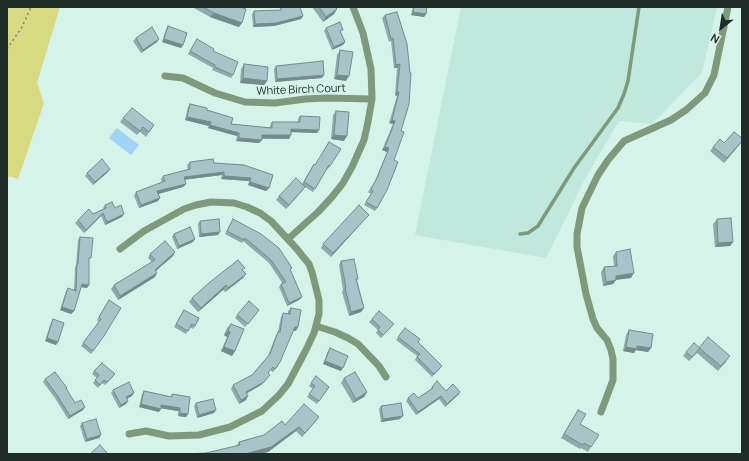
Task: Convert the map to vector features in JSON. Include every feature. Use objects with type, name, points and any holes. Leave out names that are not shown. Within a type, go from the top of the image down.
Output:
[{"type":"street","points":[[288,239],[318,212],[343,183],[364,140],[372,100],[371,69],[368,49],[353,7]]},
{"type":"street","points":[[601,412],[613,380],[614,359],[607,340],[597,328],[593,319],[586,294],[578,247],[579,221],[582,208],[598,175],[624,141],[671,120],[686,110],[705,93],[714,75],[728,7]]},
{"type":"street","name":"White Birch Court","points":[[164,76],[183,78],[210,91],[244,102],[275,103],[327,98],[372,100]]},
{"type":"street","points":[[120,249],[144,231],[184,209],[211,202],[234,203],[253,210],[271,221],[288,239],[308,264],[312,272],[319,300],[319,314],[316,326],[306,350],[288,384],[262,411],[230,427],[199,436],[169,436],[146,431],[129,434]]},
{"type":"street","points":[[316,326],[348,338],[358,344],[379,366],[386,377]]},
{"type":"lane","points":[[520,234],[528,233],[538,226],[574,168],[618,108],[628,82],[639,7]]},
{"type":"path","points":[[7,49],[22,27],[31,7]]},
{"type":"shaded area","points":[[461,7],[717,7],[702,73],[652,124],[619,121],[586,177],[546,258],[415,235]]},
{"type":"green space","points":[[7,7],[60,7],[37,83],[44,103],[18,179],[9,176],[7,182]]},
{"type":"water","points":[[117,128],[139,145],[131,155],[109,138]]},
{"type":"building","points":[[203,7],[240,7],[246,9],[242,23],[214,13]]},
{"type":"building","points":[[300,7],[303,16],[276,23],[255,24],[254,11],[281,10],[281,8]]},
{"type":"building","points":[[319,7],[335,7],[337,9],[326,17]]},
{"type":"building","points":[[414,7],[427,7],[426,14],[413,12]]},
{"type":"building","points":[[397,12],[407,44],[411,73],[409,104],[401,131],[404,132],[394,160],[398,162],[387,190],[377,208],[366,202],[373,191],[371,189],[389,148],[385,147],[395,121],[392,120],[399,92],[397,92],[400,64],[396,65],[393,38],[391,39],[385,15]]},
{"type":"building","points":[[340,22],[343,30],[340,31],[345,42],[334,47],[326,28]]},
{"type":"building","points":[[168,26],[187,33],[183,45],[164,39]]},
{"type":"building","points":[[152,27],[159,39],[143,50],[136,38]]},
{"type":"building","points":[[197,39],[214,49],[213,51],[238,62],[233,75],[215,67],[215,65],[190,51]]},
{"type":"building","points":[[340,50],[353,52],[349,76],[337,75]]},
{"type":"building","points":[[323,61],[324,75],[277,79],[276,66]]},
{"type":"building","points":[[244,64],[268,67],[267,81],[243,78]]},
{"type":"building","points":[[190,104],[207,108],[207,110],[233,118],[231,124],[272,128],[272,122],[300,122],[300,116],[320,117],[319,130],[291,129],[291,135],[262,135],[262,140],[239,138],[239,133],[210,125],[211,122],[187,117]]},
{"type":"building","points":[[132,108],[154,125],[149,132],[143,127],[140,131],[123,118]]},
{"type":"building","points":[[336,111],[349,112],[347,136],[334,135]]},
{"type":"building","points":[[734,132],[742,138],[742,141],[727,158],[713,147],[720,139],[724,143]]},
{"type":"building","points":[[329,142],[341,149],[330,166],[329,165],[315,189],[304,182]]},
{"type":"building","points":[[102,159],[110,169],[95,182],[87,173]]},
{"type":"building","points":[[213,159],[214,163],[244,165],[273,175],[269,188],[250,182],[251,178],[224,176],[224,172],[184,177],[186,184],[157,191],[160,198],[141,205],[136,192],[165,181],[163,176],[190,169],[190,162]]},
{"type":"building","points":[[296,178],[305,187],[289,205],[279,196]]},
{"type":"building","points":[[112,202],[115,208],[121,205],[124,214],[107,222],[103,213],[86,230],[78,220],[89,209],[93,214],[106,208],[105,205]]},
{"type":"building","points":[[359,205],[369,215],[333,253],[323,244]]},
{"type":"building","points":[[731,218],[733,242],[718,243],[717,219]]},
{"type":"building","points":[[219,219],[220,232],[201,234],[200,221]]},
{"type":"building","points":[[233,219],[261,234],[279,248],[292,268],[290,269],[302,297],[289,303],[281,284],[286,282],[271,260],[245,238],[244,240],[227,231]]},
{"type":"building","points":[[190,227],[195,239],[179,246],[174,234]]},
{"type":"building","points":[[80,237],[93,238],[91,258],[89,258],[89,285],[82,284],[74,311],[62,307],[68,288],[76,291]]},
{"type":"building","points":[[165,241],[175,252],[155,270],[157,273],[120,296],[114,285],[155,260],[150,254]]},
{"type":"building","points":[[630,249],[634,273],[616,276],[616,280],[606,282],[604,267],[617,266],[616,252]]},
{"type":"building","points":[[354,259],[358,279],[356,279],[364,308],[351,312],[345,288],[341,261]]},
{"type":"building","points":[[238,260],[245,268],[242,270],[246,274],[228,288],[226,285],[201,308],[192,298]]},
{"type":"building","points":[[109,300],[121,308],[93,351],[83,343],[101,319],[99,317]]},
{"type":"building","points":[[249,301],[259,310],[248,324],[237,315]]},
{"type":"building","points":[[291,308],[301,310],[298,327],[295,327],[280,362],[275,369],[273,367],[268,373],[270,375],[264,382],[246,392],[248,396],[241,400],[233,385],[252,375],[270,354],[278,332],[280,332],[283,313],[290,314]]},
{"type":"building","points":[[184,310],[199,318],[195,326],[192,324],[188,331],[176,324]]},
{"type":"building","points":[[379,311],[394,324],[383,335],[378,330],[380,327],[372,319]]},
{"type":"building","points":[[53,319],[64,323],[58,342],[47,338]]},
{"type":"building","points":[[231,324],[244,329],[235,351],[224,347],[230,332],[228,331]]},
{"type":"building","points":[[405,328],[420,339],[418,342],[442,366],[434,374],[417,357],[420,354],[398,337]]},
{"type":"building","points":[[629,330],[653,334],[651,348],[637,346],[637,349],[626,347]]},
{"type":"building","points":[[708,337],[730,356],[721,366],[699,348]]},
{"type":"building","points":[[694,343],[700,348],[692,357],[686,352]]},
{"type":"building","points":[[330,348],[348,356],[343,368],[325,361]]},
{"type":"building","points":[[102,363],[115,374],[107,382],[104,380],[100,385],[95,380],[99,375],[94,371]]},
{"type":"building","points":[[55,372],[67,388],[75,403],[81,400],[85,407],[70,416],[45,379]]},
{"type":"building","points":[[355,372],[367,392],[356,399],[344,378]]},
{"type":"building","points":[[316,376],[329,387],[319,401],[309,394],[315,386],[311,383]]},
{"type":"building","points":[[437,381],[446,391],[453,384],[460,392],[447,404],[441,396],[418,412],[408,398],[414,393],[418,398],[433,388],[432,387]]},
{"type":"building","points":[[129,382],[134,393],[126,397],[128,401],[121,405],[113,390]]},
{"type":"building","points":[[144,391],[172,397],[172,394],[190,397],[188,414],[180,413],[180,408],[161,405],[161,409],[141,404]]},
{"type":"building","points":[[213,399],[216,410],[199,415],[196,403]]},
{"type":"building","points":[[401,403],[403,416],[383,419],[381,406]]},
{"type":"building","points":[[304,404],[319,417],[305,433],[299,427],[271,447],[245,454],[181,454],[206,453],[240,445],[239,442],[264,435],[282,421],[285,425]]},
{"type":"building","points":[[578,410],[586,414],[580,424],[599,435],[591,447],[584,443],[583,445],[564,434]]},
{"type":"building","points":[[96,419],[101,435],[87,439],[82,423]]},
{"type":"building","points":[[100,445],[108,454],[90,454]]}]
